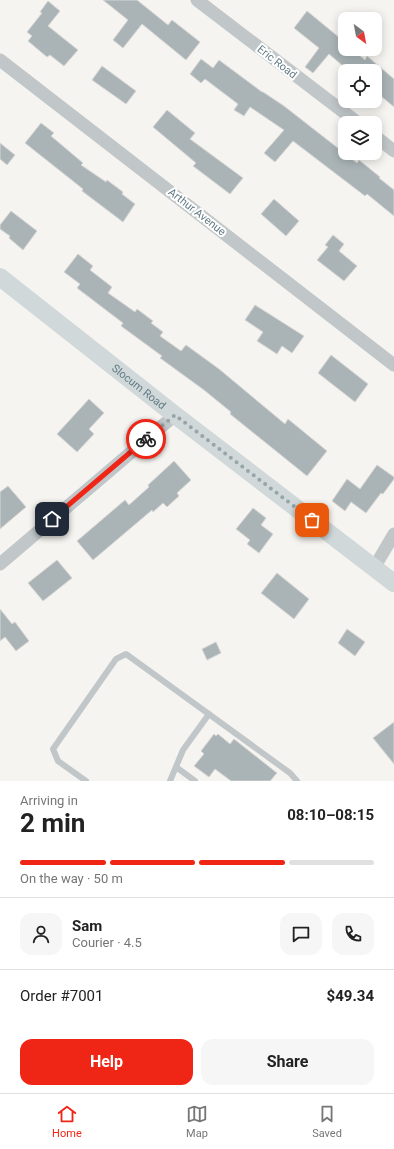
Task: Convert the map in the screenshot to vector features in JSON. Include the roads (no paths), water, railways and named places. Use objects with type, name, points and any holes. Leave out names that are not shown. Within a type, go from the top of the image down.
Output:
[{"type":"main road","name":"Slocum Road","points":[[0,277],[175,415],[394,583]]},
{"type":"street","name":"Eric Road","points":[[197,0],[349,116]]},
{"type":"street","name":"Arthur Avenue","points":[[0,60],[394,365]]},
{"type":"street","points":[[382,142],[394,151]]},
{"type":"street","points":[[0,564],[175,415]]},
{"type":"street","points":[[374,568],[394,534]]},
{"type":"lane","points":[[86,781],[58,761],[53,749],[116,659],[126,654],[290,773],[297,781]]},
{"type":"lane","points":[[170,781],[183,750],[209,714]]},
{"type":"lane","points":[[176,767],[195,781]]}]
